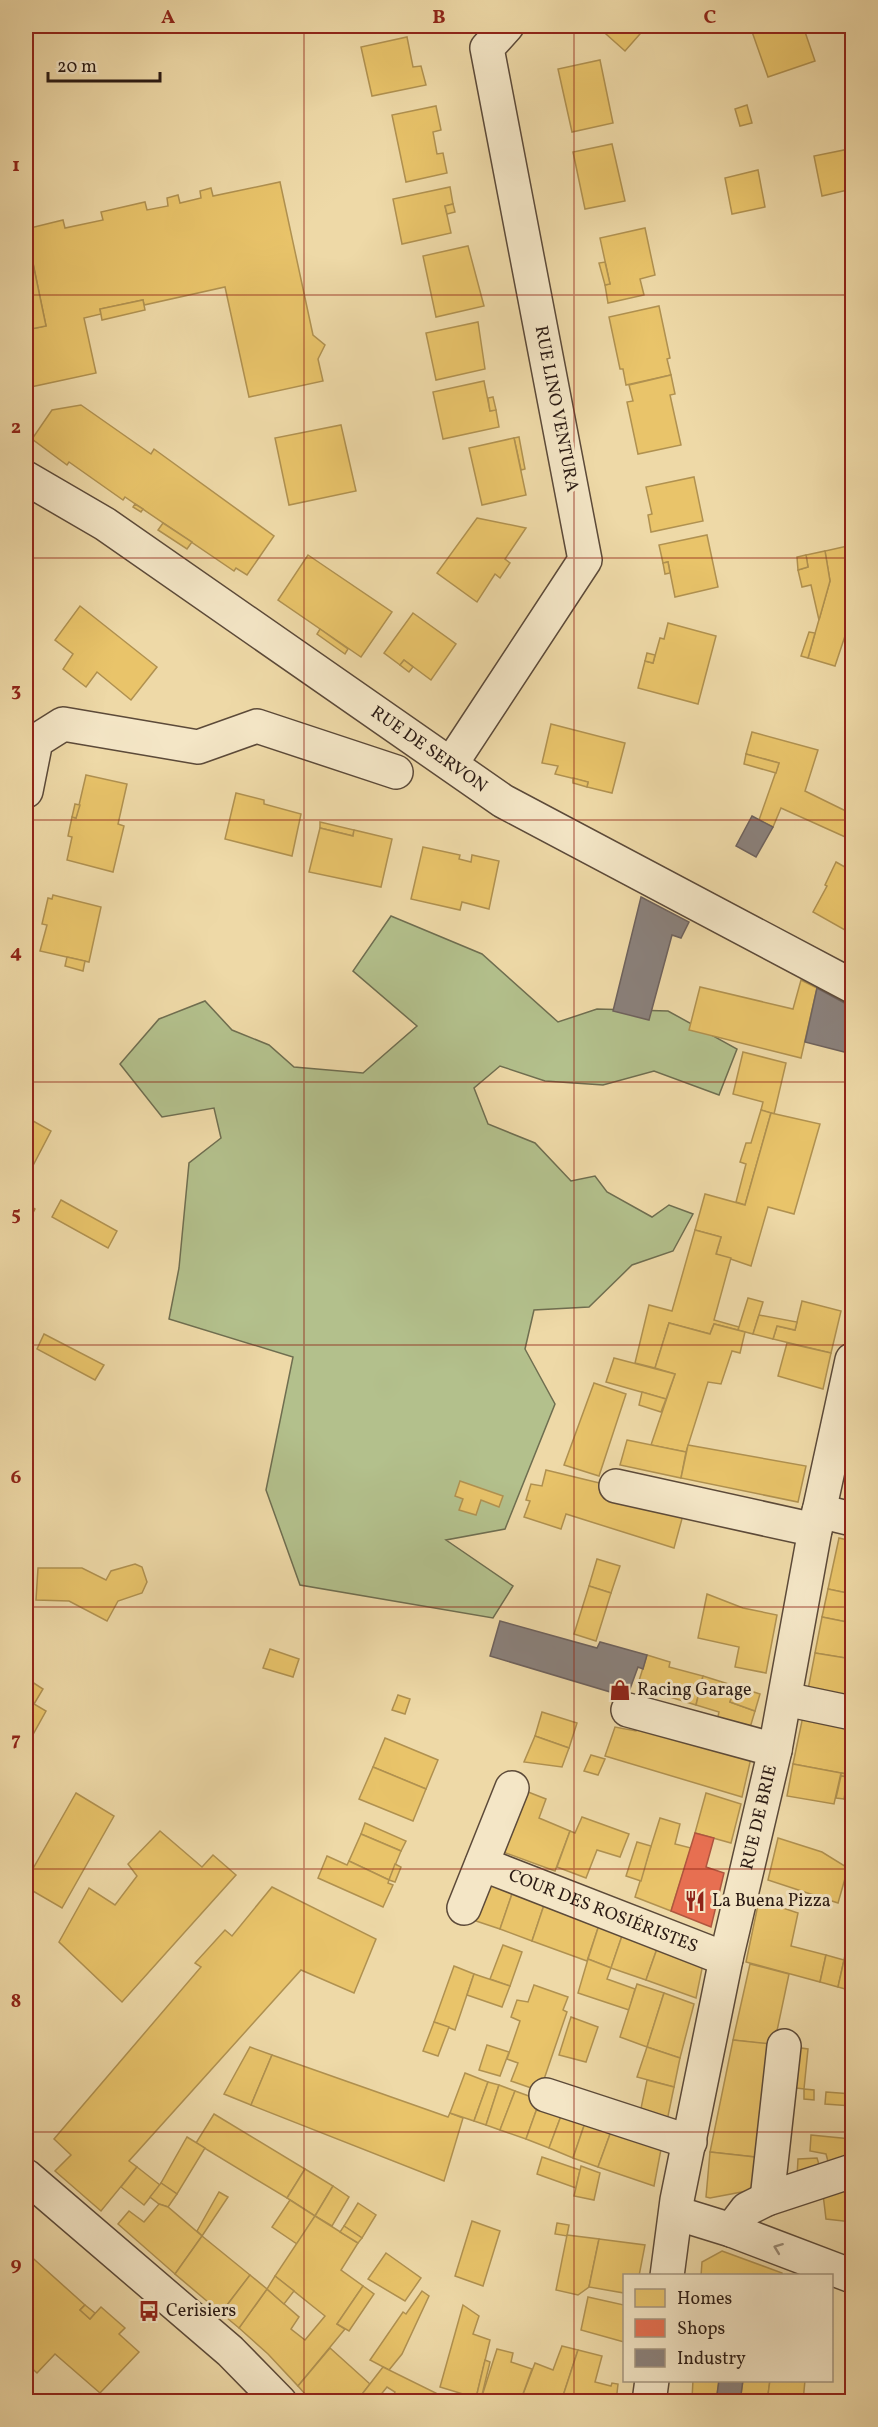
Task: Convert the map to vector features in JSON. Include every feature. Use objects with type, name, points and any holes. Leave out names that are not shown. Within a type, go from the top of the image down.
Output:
[{"type":"street","name":"RUE LINO VENTURA","points":[[451,764],[585,560],[487,48],[507,26]]},
{"type":"street","name":"RUE DE SERVON","points":[[26,478],[105,524],[504,801],[852,986]]},
{"type":"street","points":[[26,791],[36,741],[63,724],[198,747],[257,726],[396,772]]},
{"type":"street","name":"RUE DE BRIE","points":[[667,2274],[676,2214],[726,1959],[775,1750],[817,1521],[852,1360]]},
{"type":"street","points":[[616,1485],[817,1521],[852,1520]]},
{"type":"street","points":[[785,1699],[852,1713]]},
{"type":"street","points":[[628,1710],[775,1750]]},
{"type":"street","points":[[464,1908],[512,1788]]},
{"type":"street","name":"COUR DES ROSIÉRISTES","points":[[482,1864],[726,1959]]},
{"type":"street","points":[[767,2199],[784,2046]]},
{"type":"street","points":[[546,2095],[690,2142]]},
{"type":"street","points":[[731,2230],[747,2209],[767,2199],[852,2171]]},
{"type":"street","points":[[26,2176],[230,2351],[280,2402]]},
{"type":"street","points":[[676,2214],[731,2230],[852,2276]]},
{"type":"street","points":[[649,2402],[652,2382]]},
{"type":"green space","points":[[391,916],[482,954],[558,1022],[597,1009],[668,1011],[737,1049],[719,1095],[654,1071],[603,1085],[545,1081],[500,1066],[474,1088],[488,1124],[535,1143],[571,1181],[595,1176],[607,1192],[652,1217],[669,1205],[693,1214],[673,1251],[632,1265],[589,1307],[534,1310],[525,1349],[555,1404],[505,1529],[446,1540],[513,1586],[493,1618],[300,1585],[266,1490],[293,1357],[169,1319],[179,1268],[189,1163],[221,1138],[214,1108],[162,1117],[120,1064],[159,1019],[205,1001],[232,1030],[269,1045],[294,1067],[363,1073],[417,1026],[353,971]]},
{"type":"building: Homes","points":[[597,26],[647,26],[625,51]]},
{"type":"building: Homes","points":[[750,26],[803,26],[815,61],[768,77]]},
{"type":"building: Homes","points":[[407,37],[413,67],[421,66],[426,85],[372,96],[361,47]]},
{"type":"building: Homes","points":[[600,60],[613,123],[572,132],[558,69]]},
{"type":"building: Homes","points":[[747,105],[752,123],[740,126],[735,109]]},
{"type":"building: Homes","points":[[436,106],[441,130],[433,132],[437,154],[443,153],[447,173],[406,182],[392,115]]},
{"type":"building: Homes","points":[[612,144],[625,201],[585,209],[573,152]]},
{"type":"building: Homes","points":[[849,149],[852,189],[822,196],[814,156]]},
{"type":"building: Homes","points":[[758,170],[765,207],[732,214],[725,178]]},
{"type":"building: Homes","points":[[280,182],[313,335],[325,345],[318,359],[323,381],[249,397],[225,287],[144,305],[143,300],[100,309],[101,314],[84,318],[96,373],[26,388],[26,330],[46,326],[26,229],[63,220],[65,228],[103,220],[101,212],[145,202],[147,210],[168,206],[167,198],[178,195],[180,203],[201,198],[200,191],[211,188],[213,196]]},
{"type":"building: Homes","points":[[450,187],[453,204],[445,206],[451,233],[402,244],[393,199]]},
{"type":"building: Homes","points":[[453,204],[455,212],[447,214],[445,206]]},
{"type":"building: Homes","points":[[645,228],[655,275],[640,279],[644,295],[608,303],[605,285],[610,284],[600,238]]},
{"type":"building: Homes","points":[[26,230],[46,326],[26,330]]},
{"type":"building: Homes","points":[[468,246],[484,306],[436,317],[423,256]]},
{"type":"building: Homes","points":[[605,262],[610,284],[605,285],[599,263]]},
{"type":"building: Homes","points":[[143,300],[145,310],[102,320],[100,309]]},
{"type":"building: Homes","points":[[659,306],[670,358],[667,359],[671,375],[626,385],[623,369],[620,369],[609,317]]},
{"type":"building: Homes","points":[[478,322],[485,369],[436,380],[426,333]]},
{"type":"building: Homes","points":[[671,375],[675,394],[670,395],[681,445],[638,454],[627,402],[633,401],[629,385]]},
{"type":"building: Homes","points":[[484,381],[490,411],[496,410],[499,427],[443,439],[433,392]]},
{"type":"building: Homes","points":[[493,397],[496,410],[490,411],[488,398]]},
{"type":"building: Homes","points":[[81,405],[151,454],[154,449],[274,536],[247,575],[236,568],[234,571],[125,497],[123,500],[69,462],[67,465],[32,439],[52,410]]},
{"type":"building: Homes","points":[[341,425],[356,491],[289,505],[275,438]]},
{"type":"building: Homes","points":[[519,437],[525,469],[521,470],[514,438]]},
{"type":"building: Homes","points":[[514,438],[526,495],[482,505],[469,448]]},
{"type":"building: Homes","points":[[694,477],[703,521],[651,532],[648,515],[652,514],[646,487]]},
{"type":"building: Homes","points":[[135,504],[143,509],[141,512],[133,507]]},
{"type":"building: Homes","points":[[477,518],[526,528],[505,559],[510,563],[500,578],[495,574],[477,602],[437,573]]},
{"type":"building: Homes","points":[[163,523],[192,542],[187,549],[158,530]]},
{"type":"building: Homes","points":[[707,535],[718,587],[675,597],[668,562],[663,563],[659,545]]},
{"type":"building: Homes","points":[[852,545],[852,615],[835,666],[808,658],[830,581],[825,551]]},
{"type":"building: Homes","points":[[825,551],[830,581],[819,620],[811,585],[802,587],[798,570],[808,567],[806,555]]},
{"type":"building: Homes","points":[[308,555],[392,612],[361,657],[278,600]]},
{"type":"building: Homes","points":[[806,555],[808,567],[798,570],[797,557]]},
{"type":"building: Homes","points":[[668,562],[670,573],[665,574],[663,563]]},
{"type":"building: Homes","points":[[80,606],[157,667],[131,700],[97,672],[86,687],[63,669],[73,654],[55,640]]},
{"type":"building: Homes","points":[[413,613],[456,644],[431,680],[404,660],[400,665],[384,653]]},
{"type":"building: Homes","points":[[668,623],[716,636],[698,704],[638,688],[645,661],[653,663],[660,638],[664,639]]},
{"type":"building: Homes","points":[[320,629],[348,649],[345,654],[317,634]]},
{"type":"building: Homes","points":[[809,632],[815,633],[808,658],[801,656]]},
{"type":"building: Homes","points":[[647,653],[655,655],[653,663],[645,661]]},
{"type":"building: Homes","points":[[404,660],[413,667],[409,672],[400,665]]},
{"type":"building: Homes","points":[[551,724],[625,743],[612,793],[587,787],[588,782],[555,774],[558,766],[542,763]]},
{"type":"building: Homes","points":[[752,732],[818,750],[805,791],[852,814],[852,840],[781,808],[773,827],[759,820],[779,763],[746,754]]},
{"type":"building: Homes","points":[[746,754],[779,763],[776,773],[744,764]]},
{"type":"building: Homes","points":[[86,775],[127,784],[118,824],[124,826],[113,872],[67,860],[72,837],[68,836],[72,817],[76,818]]},
{"type":"building: Homes","points":[[573,778],[588,782],[587,787],[573,783]]},
{"type":"building: Homes","points":[[236,793],[264,800],[264,804],[301,814],[292,856],[225,839]]},
{"type":"building: Homes","points":[[75,804],[80,805],[76,818],[72,817]]},
{"type":"building: Homes","points":[[320,822],[354,830],[353,836],[320,828]]},
{"type":"building: Homes","points":[[320,828],[353,836],[354,830],[392,839],[381,887],[309,872]]},
{"type":"building: Homes","points":[[423,847],[460,855],[459,859],[471,862],[472,855],[499,861],[489,909],[462,902],[460,910],[411,899]]},
{"type":"building: Homes","points":[[836,862],[852,871],[852,934],[813,912],[827,886],[825,885]]},
{"type":"building: Homes","points":[[53,895],[101,907],[89,962],[40,951],[47,925],[42,924],[48,898],[52,899]]},
{"type":"building: Homes","points":[[67,957],[85,961],[83,971],[65,966]]},
{"type":"building: Homes","points":[[801,980],[817,988],[801,1058],[689,1030],[700,987],[793,1009]]},
{"type":"building: Homes","points":[[743,1052],[786,1063],[774,1114],[761,1110],[763,1102],[733,1094]]},
{"type":"building: Homes","points":[[761,1110],[771,1113],[745,1205],[736,1202],[746,1164],[740,1162],[746,1143],[751,1143]]},
{"type":"building: Homes","points":[[771,1113],[820,1124],[794,1214],[768,1207],[751,1266],[716,1254],[721,1237],[695,1230],[705,1194],[745,1205]]},
{"type":"building: Homes","points":[[26,1117],[51,1131],[26,1179]]},
{"type":"building: Homes","points":[[61,1200],[117,1231],[108,1248],[52,1217]]},
{"type":"building: Homes","points":[[26,1203],[35,1209],[26,1226]]},
{"type":"building: Homes","points":[[695,1230],[721,1237],[716,1254],[731,1258],[714,1320],[739,1327],[738,1330],[714,1324],[710,1334],[669,1323],[655,1368],[635,1363],[649,1305],[672,1311]]},
{"type":"building: Homes","points":[[748,1298],[763,1302],[753,1334],[738,1330]]},
{"type":"building: Homes","points":[[802,1301],[841,1311],[831,1353],[773,1339],[777,1326],[795,1330]]},
{"type":"building: Homes","points":[[759,1315],[797,1322],[795,1330],[777,1326],[773,1339],[753,1334]]},
{"type":"building: Homes","points":[[669,1323],[710,1334],[714,1324],[745,1332],[740,1353],[732,1351],[721,1384],[708,1382],[686,1452],[651,1445],[675,1374],[655,1368]]},
{"type":"building: Homes","points":[[44,1334],[104,1365],[95,1380],[37,1349]]},
{"type":"building: Homes","points":[[787,1343],[831,1353],[823,1389],[778,1376]]},
{"type":"building: Homes","points":[[614,1358],[675,1374],[666,1399],[606,1382]]},
{"type":"building: Homes","points":[[594,1383],[626,1394],[599,1476],[564,1465]]},
{"type":"building: Homes","points":[[642,1392],[666,1399],[661,1412],[639,1405]]},
{"type":"building: Homes","points":[[627,1440],[686,1452],[681,1478],[620,1465]]},
{"type":"building: Homes","points":[[688,1445],[806,1466],[798,1502],[681,1478]]},
{"type":"building: Homes","points":[[852,1465],[852,1493],[849,1493]]},
{"type":"building: Homes","points":[[546,1470],[686,1504],[674,1548],[566,1514],[561,1529],[524,1517],[530,1501],[526,1500],[531,1484],[542,1486]]},
{"type":"building: Homes","points":[[460,1481],[503,1496],[499,1507],[481,1500],[476,1515],[459,1510],[463,1499],[455,1496]]},
{"type":"building: Homes","points":[[839,1538],[852,1541],[852,1594],[828,1589]]},
{"type":"building: Homes","points":[[597,1559],[620,1566],[611,1593],[589,1586]]},
{"type":"building: Homes","points":[[135,1564],[142,1567],[147,1582],[142,1593],[118,1601],[107,1621],[69,1601],[36,1600],[38,1568],[82,1568],[106,1580],[111,1571]]},
{"type":"building: Homes","points":[[589,1586],[611,1593],[596,1641],[574,1634]]},
{"type":"building: Homes","points":[[828,1589],[852,1594],[852,1623],[822,1617]]},
{"type":"building: Homes","points":[[707,1594],[743,1608],[777,1615],[766,1673],[735,1667],[739,1647],[698,1638]]},
{"type":"building: Homes","points":[[822,1617],[852,1623],[852,1659],[815,1653]]},
{"type":"building: Homes","points":[[270,1649],[299,1659],[293,1677],[263,1668]]},
{"type":"building: Homes","points":[[815,1653],[852,1659],[845,1701],[807,1695]]},
{"type":"building: Homes","points":[[647,1655],[670,1662],[669,1667],[703,1676],[696,1705],[660,1694],[660,1690],[638,1684]]},
{"type":"building: Homes","points":[[703,1676],[735,1686],[730,1702],[755,1711],[749,1731],[717,1721],[719,1712],[696,1705]]},
{"type":"building: Homes","points":[[26,1678],[43,1689],[34,1704],[46,1711],[26,1747]]},
{"type":"building: Homes","points":[[735,1686],[760,1694],[755,1711],[730,1702]]},
{"type":"building: Homes","points":[[398,1695],[410,1699],[405,1714],[392,1710]]},
{"type":"building: Homes","points":[[542,1712],[577,1723],[569,1748],[535,1736]]},
{"type":"building: Homes","points":[[803,1716],[852,1725],[852,1775],[793,1764]]},
{"type":"building: Homes","points":[[638,1726],[751,1758],[742,1797],[605,1756],[615,1727],[636,1731]]},
{"type":"building: Homes","points":[[535,1736],[569,1748],[562,1767],[524,1762]]},
{"type":"building: Homes","points":[[385,1738],[438,1760],[426,1789],[373,1767]]},
{"type":"building: Homes","points":[[591,1755],[605,1759],[598,1775],[584,1771]]},
{"type":"building: Homes","points":[[793,1764],[841,1773],[834,1804],[787,1796]]},
{"type":"building: Homes","points":[[373,1767],[426,1789],[413,1821],[359,1799]]},
{"type":"building: Homes","points":[[841,1773],[852,1775],[852,1801],[844,1799],[848,1777],[841,1776]]},
{"type":"building: Homes","points":[[841,1776],[848,1777],[844,1799],[836,1798]]},
{"type":"building: Homes","points":[[523,1790],[546,1799],[539,1818],[570,1831],[555,1871],[495,1849]]},
{"type":"building: Homes","points":[[76,1793],[114,1816],[62,1908],[26,1887],[26,1881]]},
{"type":"building: Homes","points":[[706,1793],[741,1804],[731,1843],[695,1833]]},
{"type":"building: Homes","points":[[582,1817],[629,1834],[620,1857],[597,1850],[586,1878],[557,1867],[570,1831],[575,1833]]},
{"type":"building: Homes","points":[[660,1818],[680,1824],[675,1844],[691,1848],[671,1911],[635,1897]]},
{"type":"building: Homes","points":[[365,1823],[406,1841],[401,1851],[361,1834]]},
{"type":"building: Homes","points":[[852,1827],[852,1849],[848,1849]]},
{"type":"building: Homes","points":[[160,1831],[202,1867],[213,1855],[236,1875],[122,2002],[59,1942],[89,1888],[115,1905],[137,1876],[128,1864]]},
{"type":"building: Homes","points":[[361,1834],[401,1851],[389,1880],[349,1861]]},
{"type":"building: Homes","points":[[778,1838],[822,1852],[848,1868],[838,1903],[768,1880]]},
{"type":"building: Homes","points":[[637,1842],[651,1846],[641,1881],[626,1876]]},
{"type":"building: Homes","points":[[327,1856],[347,1865],[349,1861],[389,1880],[388,1883],[393,1885],[383,1907],[318,1878]]},
{"type":"building: Homes","points":[[395,1864],[401,1867],[395,1882],[389,1880]]},
{"type":"building: Homes","points":[[484,1880],[513,1891],[500,1929],[470,1919]]},
{"type":"building: Homes","points":[[272,1887],[376,1939],[354,1993],[301,1970],[129,2161],[137,2167],[101,2211],[55,2171],[71,2155],[54,2139],[201,1967],[195,1963],[225,1930],[232,1936]]},
{"type":"building: Homes","points":[[513,1891],[545,1902],[532,1941],[500,1929]]},
{"type":"building: Homes","points":[[759,1900],[798,1913],[791,1946],[826,1955],[820,1982],[746,1962]]},
{"type":"building: Homes","points":[[545,1902],[600,1922],[587,1961],[532,1941]]},
{"type":"building: Homes","points":[[600,1922],[624,1930],[611,1968],[588,1959]]},
{"type":"building: Homes","points":[[852,1923],[852,1962],[844,1960]]},
{"type":"building: Homes","points":[[624,1930],[659,1943],[646,1980],[611,1968]]},
{"type":"building: Homes","points":[[659,1943],[704,1959],[696,1998],[646,1980]]},
{"type":"building: Homes","points":[[503,1945],[522,1952],[510,1986],[490,1979]]},
{"type":"building: Homes","points":[[826,1955],[844,1960],[838,1987],[820,1982]]},
{"type":"building: Homes","points":[[588,1959],[611,1968],[607,1979],[635,1989],[629,2010],[578,1993]]},
{"type":"building: Homes","points":[[844,1960],[852,1962],[852,1991],[838,1987]]},
{"type":"building: Homes","points":[[750,1964],[789,1974],[774,2045],[733,2040]]},
{"type":"building: Homes","points":[[454,1966],[474,1974],[455,2030],[434,2022]]},
{"type":"building: Homes","points":[[474,1974],[510,1986],[502,2007],[467,1995]]},
{"type":"building: Homes","points":[[637,1984],[664,1993],[647,2047],[620,2037]]},
{"type":"building: Homes","points":[[534,1985],[568,1997],[563,2010],[567,2012],[540,2091],[511,2081],[518,2063],[507,2059],[520,2021],[511,2017],[517,2000],[528,2002]]},
{"type":"building: Homes","points":[[664,1993],[694,2004],[680,2058],[647,2047]]},
{"type":"building: Homes","points":[[571,2017],[598,2027],[586,2062],[559,2055]]},
{"type":"building: Homes","points":[[434,2022],[449,2027],[438,2056],[423,2051]]},
{"type":"building: Homes","points":[[733,2040],[772,2044],[764,2080],[755,2157],[710,2152]]},
{"type":"building: Homes","points":[[487,2045],[509,2052],[500,2076],[479,2070]]},
{"type":"building: Homes","points":[[250,2047],[272,2055],[251,2105],[224,2094]]},
{"type":"building: Homes","points":[[647,2047],[680,2058],[674,2087],[637,2077]]},
{"type":"building: Homes","points":[[794,2047],[808,2049],[804,2089],[788,2087]]},
{"type":"building: Homes","points":[[272,2055],[448,2117],[450,2113],[463,2118],[444,2181],[251,2105]]},
{"type":"building: Homes","points":[[465,2073],[488,2082],[474,2121],[450,2113]]},
{"type":"building: Homes","points":[[647,2080],[674,2087],[667,2121],[640,2113]]},
{"type":"building: Homes","points":[[488,2082],[499,2085],[486,2125],[474,2121]]},
{"type":"building: Homes","points":[[499,2085],[515,2091],[500,2130],[486,2125]]},
{"type":"building: Homes","points":[[804,2089],[814,2090],[814,2100],[804,2099]]},
{"type":"building: Homes","points":[[515,2091],[540,2100],[526,2139],[500,2130]]},
{"type":"building: Homes","points":[[826,2092],[852,2094],[852,2106],[825,2104]]},
{"type":"building: Homes","points":[[540,2100],[564,2108],[549,2148],[526,2139]]},
{"type":"building: Homes","points":[[564,2108],[587,2117],[573,2158],[549,2148]]},
{"type":"building: Homes","points":[[214,2114],[305,2169],[287,2198],[196,2143]]},
{"type":"building: Homes","points":[[587,2117],[613,2126],[598,2167],[573,2158]]},
{"type":"building: Homes","points":[[613,2126],[662,2144],[654,2186],[598,2167]]},
{"type":"building: Homes","points":[[811,2135],[851,2139],[850,2163],[830,2169],[826,2154],[810,2151]]},
{"type":"building: Homes","points":[[187,2137],[205,2148],[177,2194],[161,2183]]},
{"type":"building: Homes","points":[[710,2152],[755,2157],[752,2190],[706,2197]]},
{"type":"building: Homes","points":[[542,2157],[580,2170],[576,2188],[537,2174]]},
{"type":"building: Homes","points":[[817,2158],[821,2171],[797,2177],[798,2159]]},
{"type":"building: Homes","points":[[581,2166],[600,2173],[594,2200],[574,2196]]},
{"type":"building: Homes","points":[[137,2167],[160,2185],[144,2205],[121,2187]]},
{"type":"building: Homes","points":[[305,2169],[333,2186],[315,2216],[287,2198]]},
{"type":"building: Homes","points":[[161,2183],[177,2194],[168,2207],[150,2197]]},
{"type":"building: Homes","points":[[333,2186],[349,2197],[332,2226],[315,2216]]},
{"type":"building: Homes","points":[[852,2186],[852,2222],[826,2219],[823,2194]]},
{"type":"building: Homes","points":[[219,2192],[228,2197],[202,2236],[197,2231]]},
{"type":"building: Homes","points":[[290,2200],[315,2216],[297,2244],[272,2227]]},
{"type":"building: Homes","points":[[358,2203],[376,2215],[362,2238],[344,2226]]},
{"type":"building: Homes","points":[[159,2204],[168,2207],[202,2236],[175,2274],[118,2224],[129,2211],[144,2222]]},
{"type":"building: Homes","points":[[315,2216],[358,2243],[341,2270],[363,2286],[337,2324],[345,2329],[298,2386],[239,2328],[267,2289],[299,2317],[291,2329],[305,2340],[325,2316],[275,2276]]},
{"type":"building: Homes","points":[[472,2221],[500,2231],[483,2286],[455,2276]]},
{"type":"building: Homes","points":[[557,2223],[569,2225],[567,2236],[555,2234]]},
{"type":"building: Homes","points":[[344,2226],[362,2238],[358,2243],[340,2232]]},
{"type":"building: Homes","points":[[567,2235],[599,2239],[589,2287],[578,2295],[556,2290]]},
{"type":"building: Homes","points":[[202,2236],[250,2275],[221,2313],[175,2274]]},
{"type":"building: Homes","points":[[599,2239],[645,2245],[639,2274],[623,2274],[623,2293],[589,2287]]},
{"type":"building: Homes","points":[[722,2251],[782,2274],[701,2274],[702,2262]]},
{"type":"building: Homes","points":[[26,2252],[85,2305],[80,2310],[90,2319],[101,2307],[125,2328],[119,2334],[139,2352],[100,2393],[55,2354],[37,2373],[26,2363]]},
{"type":"building: Homes","points":[[386,2253],[421,2278],[405,2301],[368,2279]]},
{"type":"building: Homes","points":[[250,2275],[267,2289],[239,2328],[221,2313]]},
{"type":"building: Homes","points":[[275,2276],[294,2291],[284,2304],[267,2289]]},
{"type":"building: Homes","points":[[363,2286],[374,2294],[349,2331],[337,2324]]},
{"type":"building: Homes","points":[[422,2291],[429,2296],[402,2354],[389,2370],[370,2360],[403,2312],[406,2314]]},
{"type":"building: Homes","points":[[588,2297],[623,2305],[623,2342],[581,2330]]},
{"type":"building: Homes","points":[[85,2305],[95,2313],[90,2319],[80,2310]]},
{"type":"building: Homes","points":[[463,2305],[479,2316],[473,2334],[490,2340],[476,2398],[440,2387]]},
{"type":"building: Homes","points":[[562,2346],[578,2350],[561,2402],[520,2402],[535,2363],[553,2370]]},
{"type":"building: Homes","points":[[330,2348],[370,2384],[356,2402],[312,2402],[298,2386]]},
{"type":"building: Homes","points":[[497,2349],[513,2353],[511,2362],[532,2369],[520,2402],[498,2402],[482,2396]]},
{"type":"building: Homes","points":[[578,2350],[602,2356],[595,2382],[611,2386],[612,2383],[618,2384],[616,2402],[561,2402]]},
{"type":"building: Homes","points":[[485,2360],[490,2362],[481,2399],[476,2398]]},
{"type":"building: Homes","points":[[383,2367],[446,2398],[444,2402],[390,2402],[395,2392],[387,2387],[375,2402],[356,2402]]},
{"type":"building: Homes","points":[[693,2382],[719,2382],[716,2402],[692,2399]]},
{"type":"building: Homes","points":[[743,2382],[770,2382],[767,2402],[740,2402]]},
{"type":"building: Homes","points":[[770,2382],[805,2382],[803,2402],[767,2402]]},
{"type":"building: Shops","points":[[695,1833],[714,1838],[706,1867],[724,1873],[711,1927],[671,1911]]},
{"type":"building: Industry","points":[[752,816],[773,827],[756,857],[736,846]]},
{"type":"building: Industry","points":[[641,897],[689,922],[681,938],[672,935],[649,1020],[613,1011]]},
{"type":"building: Industry","points":[[817,988],[852,1007],[852,1054],[805,1042]]},
{"type":"building: Industry","points":[[500,1621],[597,1648],[600,1642],[647,1655],[643,1669],[638,1667],[627,1697],[490,1656]]},
{"type":"building: Industry","points":[[719,2382],[743,2382],[740,2402],[716,2402]]},
{"type":"place","name":"Racing Garage","points":[[620,1690]]},
{"type":"place","name":"La Buena Pizza","points":[[695,1901]]},
{"type":"place","name":"Cerisiers","points":[[149,2311]]}]
